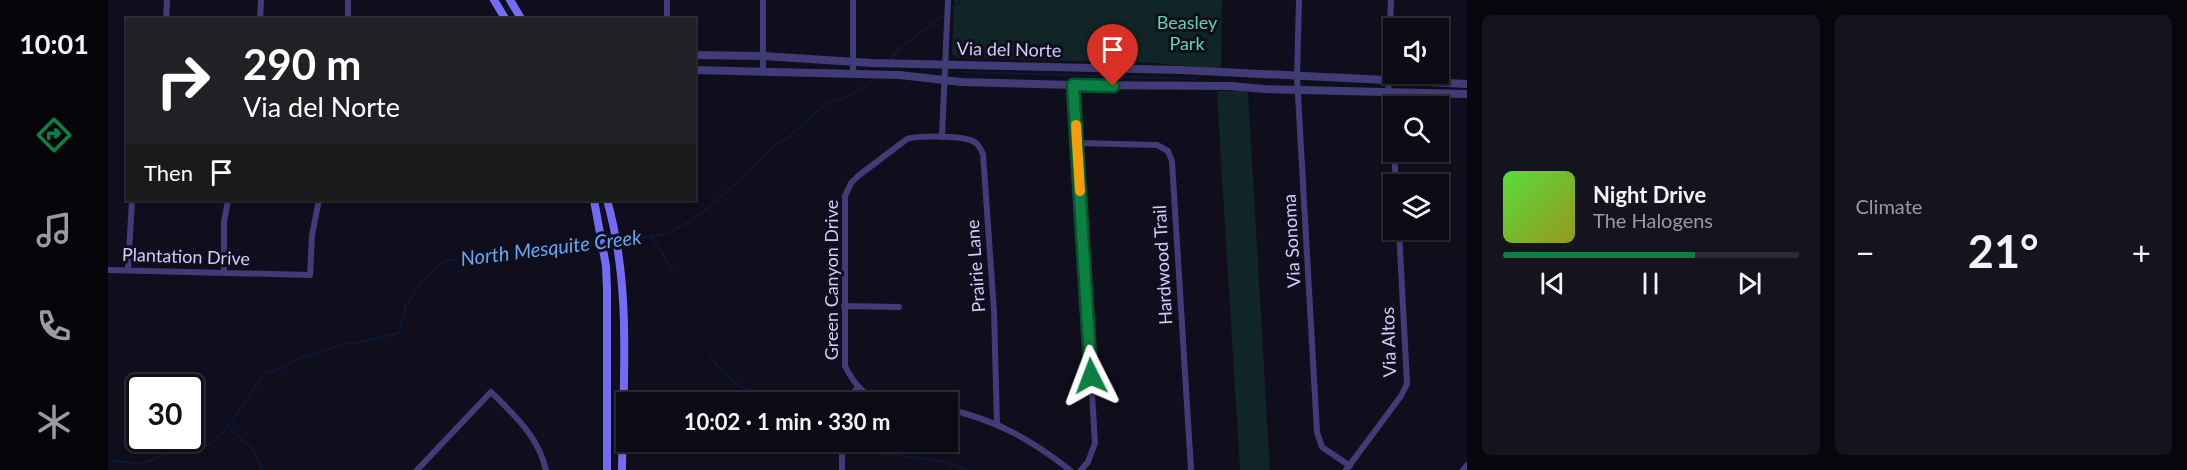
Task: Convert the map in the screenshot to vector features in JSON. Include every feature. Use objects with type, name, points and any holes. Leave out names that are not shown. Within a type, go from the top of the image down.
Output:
[{"type":"main road","points":[[494,0],[505,18]]},
{"type":"main road","points":[[510,0],[521,18]]},
{"type":"main road","points":[[594,201],[606,266],[607,470]]},
{"type":"main road","points":[[607,201],[621,266],[623,301],[622,470]]},
{"type":"street","points":[[166,18],[167,0]]},
{"type":"street","points":[[261,0],[261,18]]},
{"type":"street","points":[[348,0],[348,18]]},
{"type":"street","points":[[667,0],[667,18]]},
{"type":"street","points":[[762,71],[763,0]]},
{"type":"street","points":[[853,0],[853,74]]},
{"type":"street","points":[[942,137],[948,0]]},
{"type":"street","name":"Via Sonoma","points":[[1299,0],[1297,77],[1317,432],[1322,447],[1348,468]]},
{"type":"street","points":[[1390,18],[1391,0]]},
{"type":"street","name":"Via del Norte","points":[[696,55],[763,56],[872,63],[1085,67],[1383,82]]},
{"type":"street","name":"Via del Norte","points":[[696,70],[900,75],[945,80],[1073,85],[1231,86],[1467,94]]},
{"type":"street","points":[[1388,84],[1389,96]]},
{"type":"street","name":"Via del Norte","points":[[1449,84],[1467,84]]},
{"type":"street","points":[[1073,85],[1095,443],[1088,462],[1081,470]]},
{"type":"street","name":"Green Canyon Drive","points":[[858,387],[845,366],[845,196],[851,183],[882,156],[907,139],[916,136],[942,137]]},
{"type":"street","name":"Prairie Lane","points":[[942,137],[973,141],[979,145],[983,154],[994,311],[997,424]]},
{"type":"street","name":"Hardwood Trail","points":[[1078,143],[1157,145],[1168,151],[1173,161],[1191,470]]},
{"type":"street","points":[[128,270],[132,201]]},
{"type":"street","points":[[224,273],[224,222],[228,201]]},
{"type":"street","name":"Plantation Drive","points":[[108,270],[310,275],[312,235],[319,201]]},
{"type":"street","name":"Via Altos","points":[[1348,468],[1401,396],[1407,384],[1400,240]]},
{"type":"street","points":[[844,306],[899,307]]},
{"type":"street","points":[[854,392],[858,387],[864,392]]},
{"type":"street","points":[[417,470],[491,392],[531,435],[542,453],[546,470]]},
{"type":"street","points":[[958,412],[997,424],[1041,448],[1070,470]]},
{"type":"street","points":[[842,452],[842,470]]},
{"type":"street","points":[[1463,470],[1467,465]]},
{"type":"green space","name":"Beasley Park","points":[[954,0],[1222,0],[1221,69],[1153,63],[959,58],[952,54]]},
{"type":"green space","points":[[1244,90],[1248,93],[1270,470],[1240,470],[1217,96],[1218,91]]},
{"type":"waterway","name":"North Mesquite Creek","points":[[949,10],[961,0]]},
{"type":"waterway","name":"North Mesquite Creek","points":[[890,60],[899,49],[945,14]]},
{"type":"waterway","points":[[964,72],[1194,79]]},
{"type":"waterway","name":"North Mesquite Creek","points":[[618,239],[659,236],[679,228],[709,207],[777,143],[785,140],[828,102],[844,99],[878,77]]},
{"type":"waterway","points":[[650,235],[673,270]]},
{"type":"waterway","name":"North Mesquite Creek","points":[[108,462],[141,464],[172,452],[193,451],[210,444],[228,427],[264,374],[285,367],[294,360],[345,343],[355,343],[399,333],[406,305],[424,279],[444,261],[598,244]]},
{"type":"waterway","points":[[710,355],[721,371],[751,392]]},
{"type":"waterway","points":[[229,428],[253,449],[262,470]]},
{"type":"waterway","points":[[867,452],[937,460],[969,470]]},
{"type":"slow traffic","points":[[1076,125],[1080,191]]},
{"type":"route","points":[[1091,376],[1073,85],[1113,86]]}]
